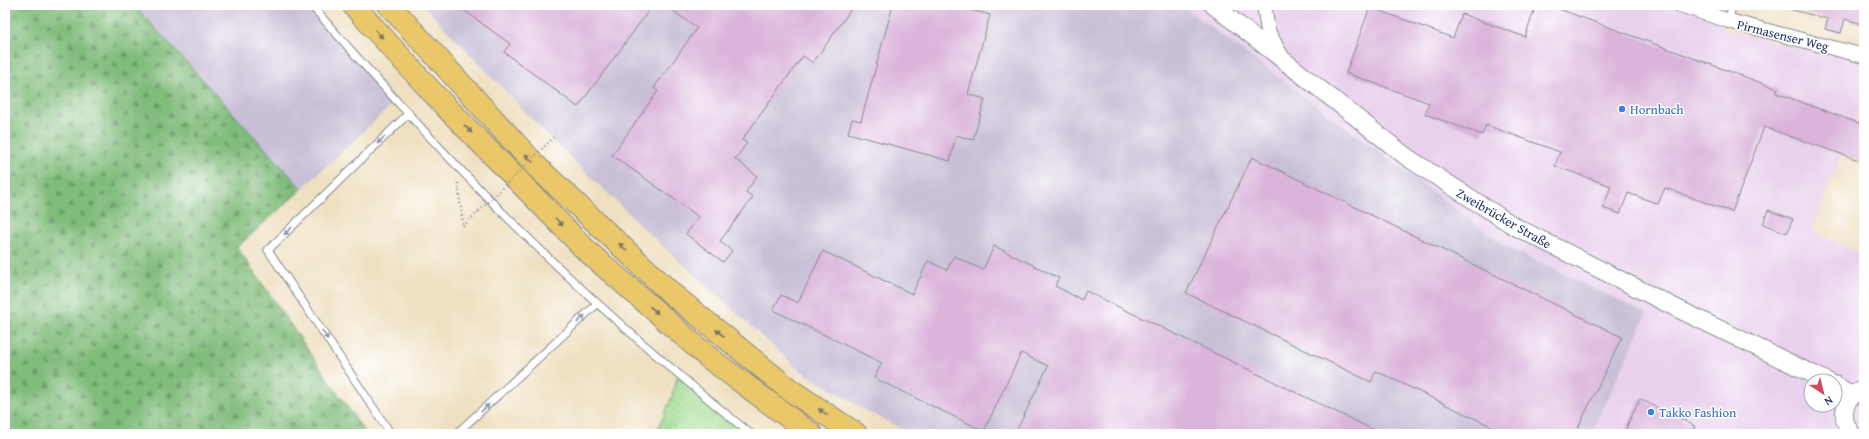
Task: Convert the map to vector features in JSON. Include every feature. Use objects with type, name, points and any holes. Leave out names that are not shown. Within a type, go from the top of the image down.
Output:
[{"type":"highway","points":[[353,5],[444,105],[587,251],[708,357],[811,434]]},
{"type":"highway","points":[[388,5],[536,166],[672,294],[790,390],[856,434]]},
{"type":"street","name":"Zweibrücker Straße","points":[[1213,5],[1283,59],[1360,122],[1408,158],[1514,226],[1680,310],[1810,373]]},
{"type":"street","points":[[1264,5],[1268,31],[1283,59]]},
{"type":"street","name":"Pirmasenser Weg","points":[[1680,5],[1728,21],[1864,56]]},
{"type":"street","points":[[1843,387],[1858,391],[1844,410],[1846,426],[1852,434]]},
{"type":"lane","points":[[311,5],[409,113],[514,225],[597,304],[678,375],[751,434]]},
{"type":"lane","points":[[1728,21],[1732,5]]},
{"type":"lane","points":[[391,434],[268,250],[409,113]]},
{"type":"lane","points":[[456,434],[597,304]]},
{"type":"path","points":[[465,173],[458,178],[463,226],[556,135]]},
{"type":"shaded area","points":[[134,5],[312,5],[397,100],[302,189]]},
{"type":"shaded area","points":[[423,5],[1181,5],[1505,246],[1647,314],[1591,434],[911,434],[867,411],[798,369],[651,235],[546,134]]},
{"type":"shaded area","points":[[1181,5],[1729,5],[1722,29],[1864,62],[1864,97],[1812,230],[1864,256],[1864,434],[1591,434],[1647,314],[1505,246]]},
{"type":"green space","points":[[5,5],[134,5],[302,189],[237,247],[366,434],[5,434]]},
{"type":"green space","points":[[678,375],[751,434],[656,434],[671,399]]},
{"type":"building","points":[[457,5],[653,5],[578,107],[504,52],[510,44]]},
{"type":"building","points":[[665,5],[854,5],[813,63],[803,56],[742,140],[747,143],[735,159],[757,176],[746,192],[753,197],[720,241],[732,251],[723,262],[686,234],[699,217],[612,155],[658,91],[654,88],[697,28]]},
{"type":"building","points":[[893,5],[952,5],[990,15],[968,94],[985,99],[973,140],[956,135],[950,161],[848,133],[852,119],[861,121]]},
{"type":"building","name":"Hornbach","points":[[1536,5],[1548,5],[1778,89],[1776,93],[1864,125],[1864,162],[1764,127],[1732,212],[1665,188],[1658,204],[1628,193],[1620,214],[1603,208],[1611,186],[1555,166],[1560,152],[1486,125],[1482,135],[1425,114],[1429,103],[1346,73],[1370,7],[1453,38],[1462,14],[1525,37]]},
{"type":"building","points":[[1789,5],[1864,5],[1864,17],[1862,24],[1845,19],[1841,33],[1825,29],[1828,19],[1789,9]]},
{"type":"building","points":[[1252,157],[1622,337],[1575,434],[1507,434],[1376,371],[1371,382],[1186,293]]},
{"type":"building","points":[[1768,210],[1793,219],[1787,233],[1763,224]]},
{"type":"building","points":[[994,246],[1059,278],[1055,286],[1082,300],[1086,291],[1382,434],[1015,434],[1048,366],[1021,353],[984,431],[874,378],[882,363],[773,310],[781,295],[798,303],[823,251],[912,294],[928,261],[947,270],[954,256],[983,270]]},
{"type":"building","name":"Takko Fashion","points":[[1640,399],[1695,426],[1691,434],[1623,434]]},
{"type":"place","name":"Hornbach","points":[[1622,109]]},
{"type":"place","name":"Takko Fashion","points":[[1651,412]]}]
